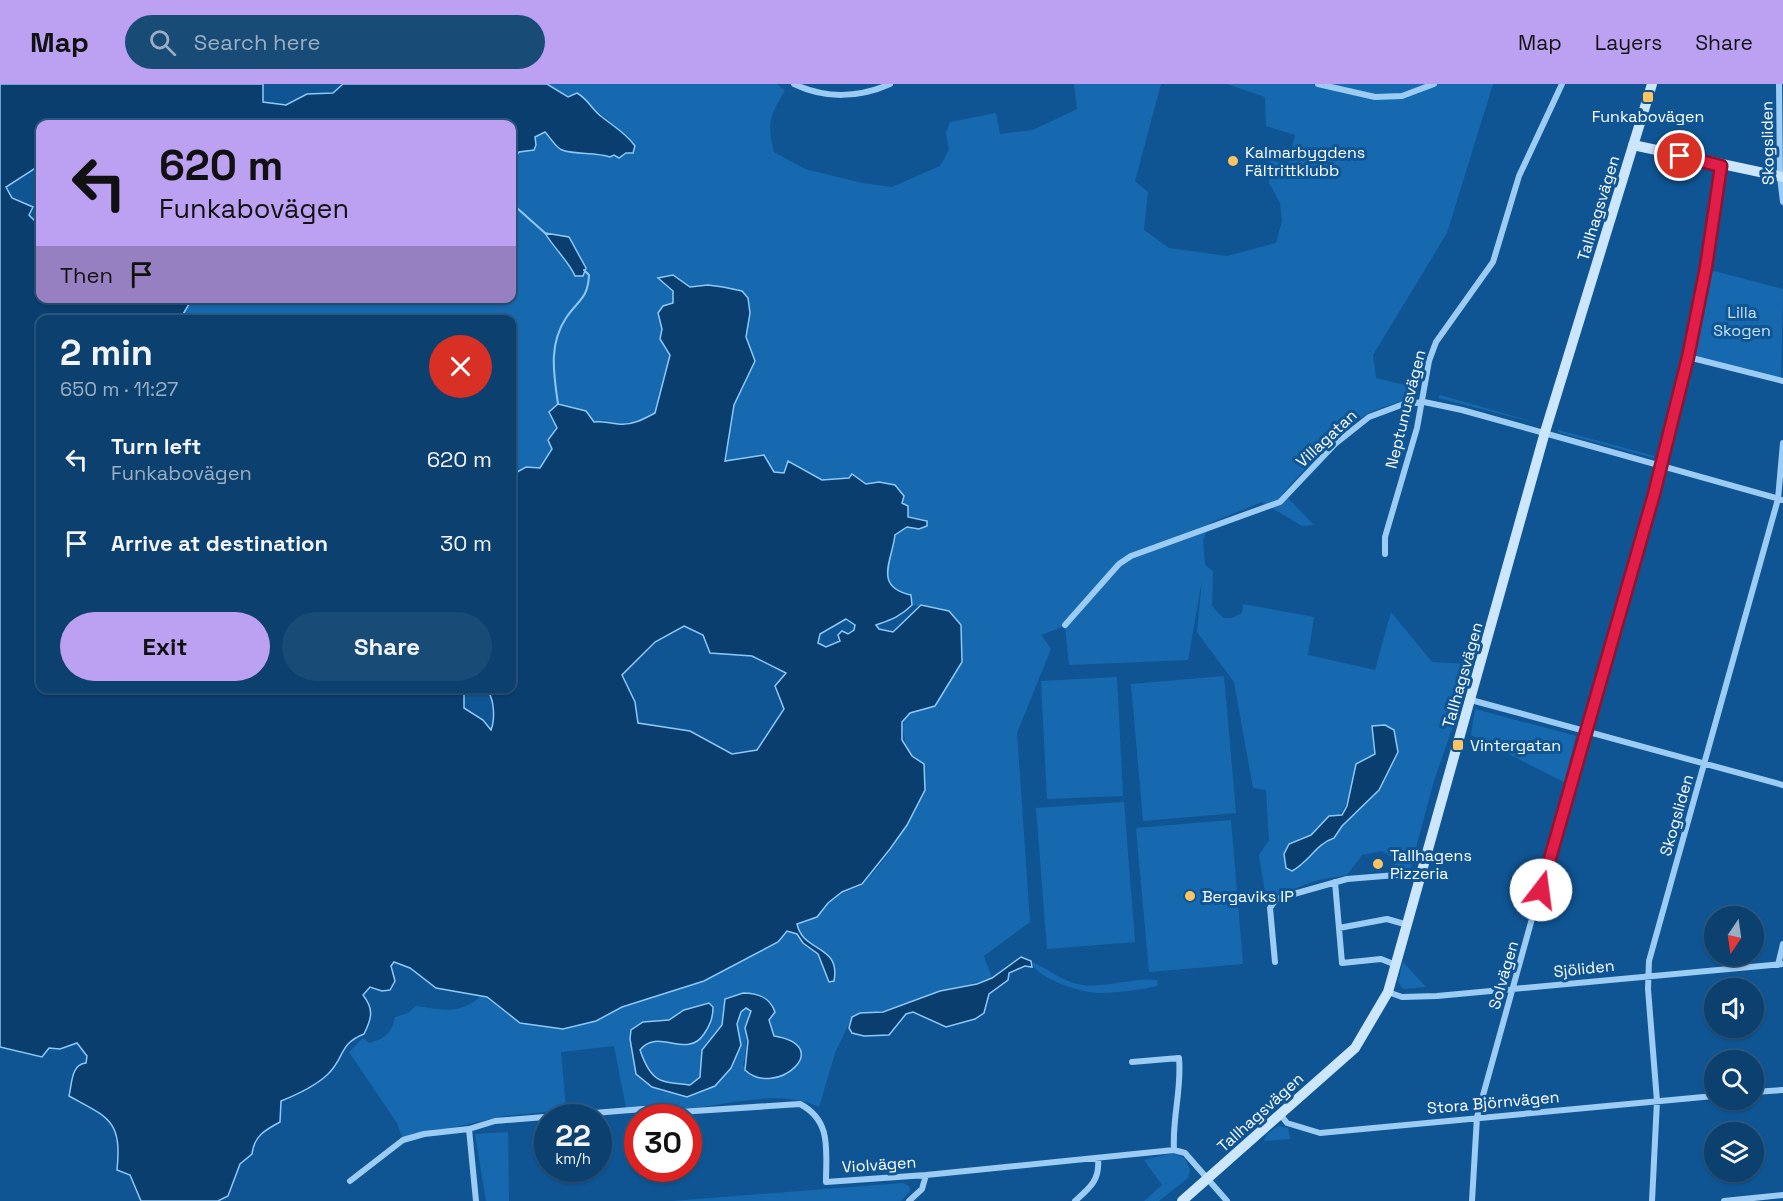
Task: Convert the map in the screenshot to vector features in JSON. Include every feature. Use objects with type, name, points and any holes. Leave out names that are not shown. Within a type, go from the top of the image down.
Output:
[{"type":"main road","name":"Tallhagsvägen","points":[[1182,1201],[1355,1048],[1388,992],[1545,432],[1652,84]]},
{"type":"main road","points":[[1633,145],[1721,166],[1781,177]]},
{"type":"street","points":[[794,84],[806,90],[834,95],[867,93],[890,84]]},
{"type":"street","points":[[1318,84],[1375,97],[1402,96],[1434,84]]},
{"type":"street","name":"Neptunusvägen","points":[[1384,554],[1385,537],[1424,402],[1429,361],[1436,342],[1493,262],[1519,176],[1562,84]]},
{"type":"street","name":"Skogsliden","points":[[1779,84],[1783,202]]},
{"type":"street","name":"Solvägen","points":[[1472,1201],[1477,1117],[1688,357],[1706,267],[1721,166]]},
{"type":"street","points":[[1688,357],[1783,381]]},
{"type":"street","name":"Villagatan","points":[[1065,625],[1119,564],[1131,556],[1280,502],[1336,443],[1369,417],[1404,404],[1424,402],[1545,432],[1780,499]]},
{"type":"street","name":"Skogsliden","points":[[1652,1201],[1657,1101],[1649,961],[1780,499],[1783,443]]},
{"type":"street","points":[[1471,700],[1783,785]]},
{"type":"street","points":[[1275,962],[1270,908],[1275,899],[1335,882],[1396,874],[1421,878]]},
{"type":"street","points":[[1335,882],[1342,963],[1381,959],[1396,965]]},
{"type":"street","points":[[1339,928],[1387,919],[1408,925]]},
{"type":"street","points":[[1780,965],[1783,944]]},
{"type":"street","name":"Sjöliden","points":[[1388,992],[1415,997],[1780,965]]},
{"type":"street","points":[[1132,1062],[1179,1058],[1181,1085],[1174,1110],[1174,1150],[1185,1153],[1227,1201]]},
{"type":"street","points":[[1764,1091],[1783,1090]]},
{"type":"street","name":"Stora Björnvägen","points":[[1280,1114],[1287,1123],[1320,1133],[1704,1097]]},
{"type":"street","name":"Violvägen","points":[[350,1181],[404,1140],[424,1134],[469,1129],[495,1121],[627,1110],[679,1112],[800,1104],[812,1110],[821,1121],[825,1141],[826,1182],[926,1175],[1174,1150]]},
{"type":"street","points":[[469,1129],[476,1201]]},
{"type":"street","points":[[1075,1201],[1092,1186],[1099,1173],[1098,1159]]},
{"type":"street","points":[[909,1201],[922,1189],[926,1175]]},
{"type":"street","points":[[1724,1201],[1783,1195]]},
{"type":"green space","points":[[547,84],[777,84],[785,91],[771,120],[774,152],[805,169],[862,183],[892,187],[940,166],[949,150],[946,133],[950,122],[996,113],[1000,134],[1033,130],[1077,109],[1074,84],[1161,84],[1135,181],[1148,192],[1144,230],[1169,248],[1227,256],[1276,243],[1282,221],[1280,203],[1269,183],[1269,160],[1288,164],[1295,135],[1266,126],[1265,97],[1227,84],[1493,84],[1447,233],[1373,355],[1376,378],[1417,388],[1417,393],[1365,415],[1332,442],[1283,493],[1314,525],[1302,526],[1262,502],[1210,523],[1203,540],[1205,565],[1213,571],[1212,606],[1223,618],[1232,618],[1242,613],[1243,604],[1314,617],[1308,655],[1375,670],[1391,612],[1432,662],[1470,664],[1456,717],[1433,784],[1409,874],[1396,874],[1393,858],[1382,851],[1362,855],[1347,875],[1318,880],[1271,897],[1265,893],[1259,855],[1269,840],[1266,790],[1253,788],[1234,682],[1197,632],[1202,580],[1188,660],[1069,665],[1065,626],[1041,635],[1051,649],[1017,733],[1030,922],[984,956],[992,978],[888,1009],[852,1017],[835,1053],[819,1107],[804,1102],[772,1098],[702,1106],[702,1104],[625,1104],[614,1046],[561,1052],[565,1104],[534,1104],[534,1113],[504,1116],[403,1139],[397,1123],[349,1052],[363,1038],[369,1043],[379,1040],[390,1031],[395,1017],[408,1013],[416,1006],[443,1010],[459,1008],[467,1006],[482,995],[520,1023],[596,1021],[622,1007],[731,966],[778,942],[787,931],[797,933],[803,943],[818,954],[829,982],[834,981],[835,970],[832,962],[806,940],[797,924],[815,915],[834,898],[863,883],[872,874],[898,840],[925,790],[908,751],[903,730],[904,722],[914,711],[935,706],[945,687],[948,611],[912,605],[910,595],[892,586],[888,579],[888,572],[895,535],[907,527],[919,529],[926,521],[908,517],[897,496],[888,487],[875,483],[866,484],[852,474],[849,478],[822,480],[789,462],[784,473],[774,472],[763,455],[724,462],[734,405],[755,361],[746,331],[748,302],[742,291],[690,287],[673,276],[659,279],[673,291],[674,303],[658,313],[662,329],[660,339],[670,354],[655,413],[638,421],[619,425],[605,420],[594,422],[558,405],[552,449],[540,469],[526,467],[516,473],[516,315],[183,315],[190,303],[516,303],[516,157],[519,152],[533,150],[535,137],[545,132],[562,150],[621,157],[630,152],[627,143],[622,134],[608,120],[574,95],[565,96]],"holes":[[[569,237],[586,272],[575,276],[551,243]],[[1398,752],[1379,790],[1323,841],[1302,866],[1299,839],[1326,827],[1342,812],[1350,792],[1356,764],[1375,754]],[[751,993],[775,1012],[769,1020],[784,1076],[754,1076],[743,1065],[747,1027],[751,1015],[749,1008],[746,1007],[738,1018],[741,1041],[731,1068],[715,1086],[687,1097],[660,1090],[634,1060],[630,1039],[635,1027],[648,1021],[669,1020],[684,1010],[713,1014],[706,1031],[698,1040],[689,1043],[658,1041],[649,1043],[640,1050],[652,1074],[663,1081],[690,1085],[698,1078],[703,1051],[707,1043],[721,1027],[729,997]]]},
{"type":"green space","name":"Lilla Skogen","points":[[1714,271],[1783,289],[1781,378],[1696,356],[1694,351],[1709,275]]},
{"type":"green space","points":[[1440,395],[1537,423],[1438,398]]},
{"type":"green space","points":[[1558,430],[1654,456],[1654,458],[1558,432]]},
{"type":"green space","points":[[1224,676],[1236,813],[1143,821],[1131,684]]},
{"type":"green space","points":[[1117,677],[1123,796],[1047,799],[1041,681]]},
{"type":"green space","points":[[1475,709],[1576,736],[1564,782],[1471,735]]},
{"type":"green space","points":[[1124,802],[1135,942],[1047,949],[1036,808]]},
{"type":"green space","name":"Bergaviks IP","points":[[1231,820],[1243,964],[1149,972],[1136,828]]},
{"type":"green space","points":[[1032,962],[1076,984],[1092,986],[1148,979],[1157,980],[1158,985],[1129,991],[1091,992],[1050,979],[1041,974]]},
{"type":"green space","points":[[1403,962],[1426,987],[1403,989],[1398,982]]},
{"type":"green space","points":[[1278,1126],[1288,1128],[1290,1139],[1264,1141],[1267,1134]]},
{"type":"green space","points":[[508,1132],[509,1201],[486,1201],[475,1134]]},
{"type":"green space","points":[[1173,1153],[1185,1158],[1190,1170],[1188,1178],[1159,1201],[1144,1201],[1162,1185],[1144,1160]]},
{"type":"green space","points":[[903,1183],[909,1186],[910,1191],[901,1201],[672,1201]]},
{"type":"shaded area","points":[[0,84],[263,84],[263,102],[286,105],[307,94],[333,93],[343,84],[547,84],[568,97],[577,93],[628,137],[635,146],[633,153],[626,153],[619,158],[614,155],[610,157],[567,152],[558,147],[545,132],[535,137],[534,150],[519,152],[516,156],[516,120],[36,120],[36,168],[6,187],[12,198],[33,207],[29,215],[36,222],[36,303],[190,303],[183,315],[36,315],[36,693],[466,693],[464,695],[464,708],[483,720],[491,730],[493,708],[489,693],[516,693],[516,473],[526,467],[540,468],[552,449],[548,440],[557,428],[549,412],[558,404],[586,411],[594,422],[623,424],[642,420],[655,413],[670,355],[660,339],[662,329],[658,313],[663,306],[673,303],[673,291],[658,278],[673,275],[690,287],[708,285],[742,291],[748,298],[750,313],[746,337],[755,361],[734,405],[725,461],[764,455],[774,472],[784,473],[788,461],[822,480],[849,478],[852,474],[866,484],[879,482],[895,485],[904,496],[902,503],[908,506],[908,517],[927,521],[927,526],[919,529],[907,527],[895,535],[888,579],[899,591],[911,595],[912,605],[890,620],[876,625],[879,629],[893,632],[921,605],[949,611],[961,625],[962,662],[935,706],[910,713],[902,722],[902,740],[912,756],[924,764],[925,790],[907,825],[862,884],[842,892],[828,903],[817,917],[797,924],[806,940],[827,954],[832,961],[835,969],[834,981],[829,982],[818,954],[803,943],[797,934],[787,931],[778,942],[704,981],[622,1007],[596,1021],[563,1029],[520,1023],[487,997],[436,988],[410,968],[394,962],[391,966],[395,981],[390,990],[382,991],[370,987],[363,995],[371,1014],[364,1034],[350,1042],[333,1069],[322,1079],[281,1101],[280,1122],[258,1138],[252,1154],[240,1164],[228,1196],[218,1201],[141,1201],[130,1175],[117,1170],[117,1140],[110,1122],[69,1096],[75,1071],[81,1064],[86,1063],[87,1056],[77,1043],[60,1049],[49,1048],[42,1057],[0,1047]],"holes":[[[846,619],[855,625],[854,630],[848,634],[842,631],[838,635],[840,641],[826,647],[818,643],[820,634]],[[684,626],[703,635],[710,653],[752,656],[786,673],[775,686],[784,709],[757,750],[732,754],[690,731],[638,723],[635,702],[622,675],[655,642]]]},
{"type":"shaded area","points":[[545,233],[569,237],[586,268],[583,276],[575,276]]},
{"type":"shaded area","points":[[1385,725],[1394,730],[1398,752],[1379,790],[1342,826],[1334,838],[1322,844],[1292,871],[1286,868],[1284,854],[1289,844],[1311,835],[1329,816],[1342,815],[1347,806],[1356,764],[1375,754],[1372,726]]},
{"type":"shaded area","points":[[1021,957],[1031,961],[1032,967],[1025,966],[1009,973],[1008,980],[989,994],[984,1013],[975,1019],[946,1027],[913,1012],[906,1014],[889,1035],[864,1036],[852,1033],[849,1028],[852,1017],[860,1013],[883,1012],[940,991],[977,984],[992,978]]},
{"type":"shaded area","points":[[743,993],[767,999],[773,1007],[775,1012],[769,1020],[774,1036],[792,1042],[800,1050],[800,1059],[794,1068],[784,1075],[771,1078],[757,1077],[745,1070],[748,1041],[745,1028],[751,1011],[746,1008],[741,1012],[737,1024],[741,1045],[731,1068],[715,1086],[687,1097],[652,1087],[636,1074],[630,1039],[631,1030],[643,1022],[669,1020],[684,1010],[709,1003],[713,1007],[711,1021],[697,1041],[681,1044],[655,1041],[640,1050],[652,1074],[663,1081],[690,1085],[700,1077],[702,1050],[722,1025],[725,999]]},
{"type":"waterway","points":[[517,208],[545,233]]},
{"type":"waterway","points":[[558,404],[554,371],[555,349],[560,328],[587,289],[589,275],[584,270]]},
{"type":"place","name":"Funkabovägen","points":[[1648,97]]},
{"type":"place","name":"Kalmarbygdens Fältrittklubb","points":[[1233,161]]},
{"type":"place","name":"Vintergatan","points":[[1458,745]]},
{"type":"place","name":"Tallhagens Pizzeria","points":[[1378,864]]},
{"type":"place","name":"Bergaviks IP","points":[[1190,896]]},
{"type":"route","points":[[1541,890],[1584,731],[1654,494],[1688,357],[1706,267],[1721,166],[1680,156]]}]
